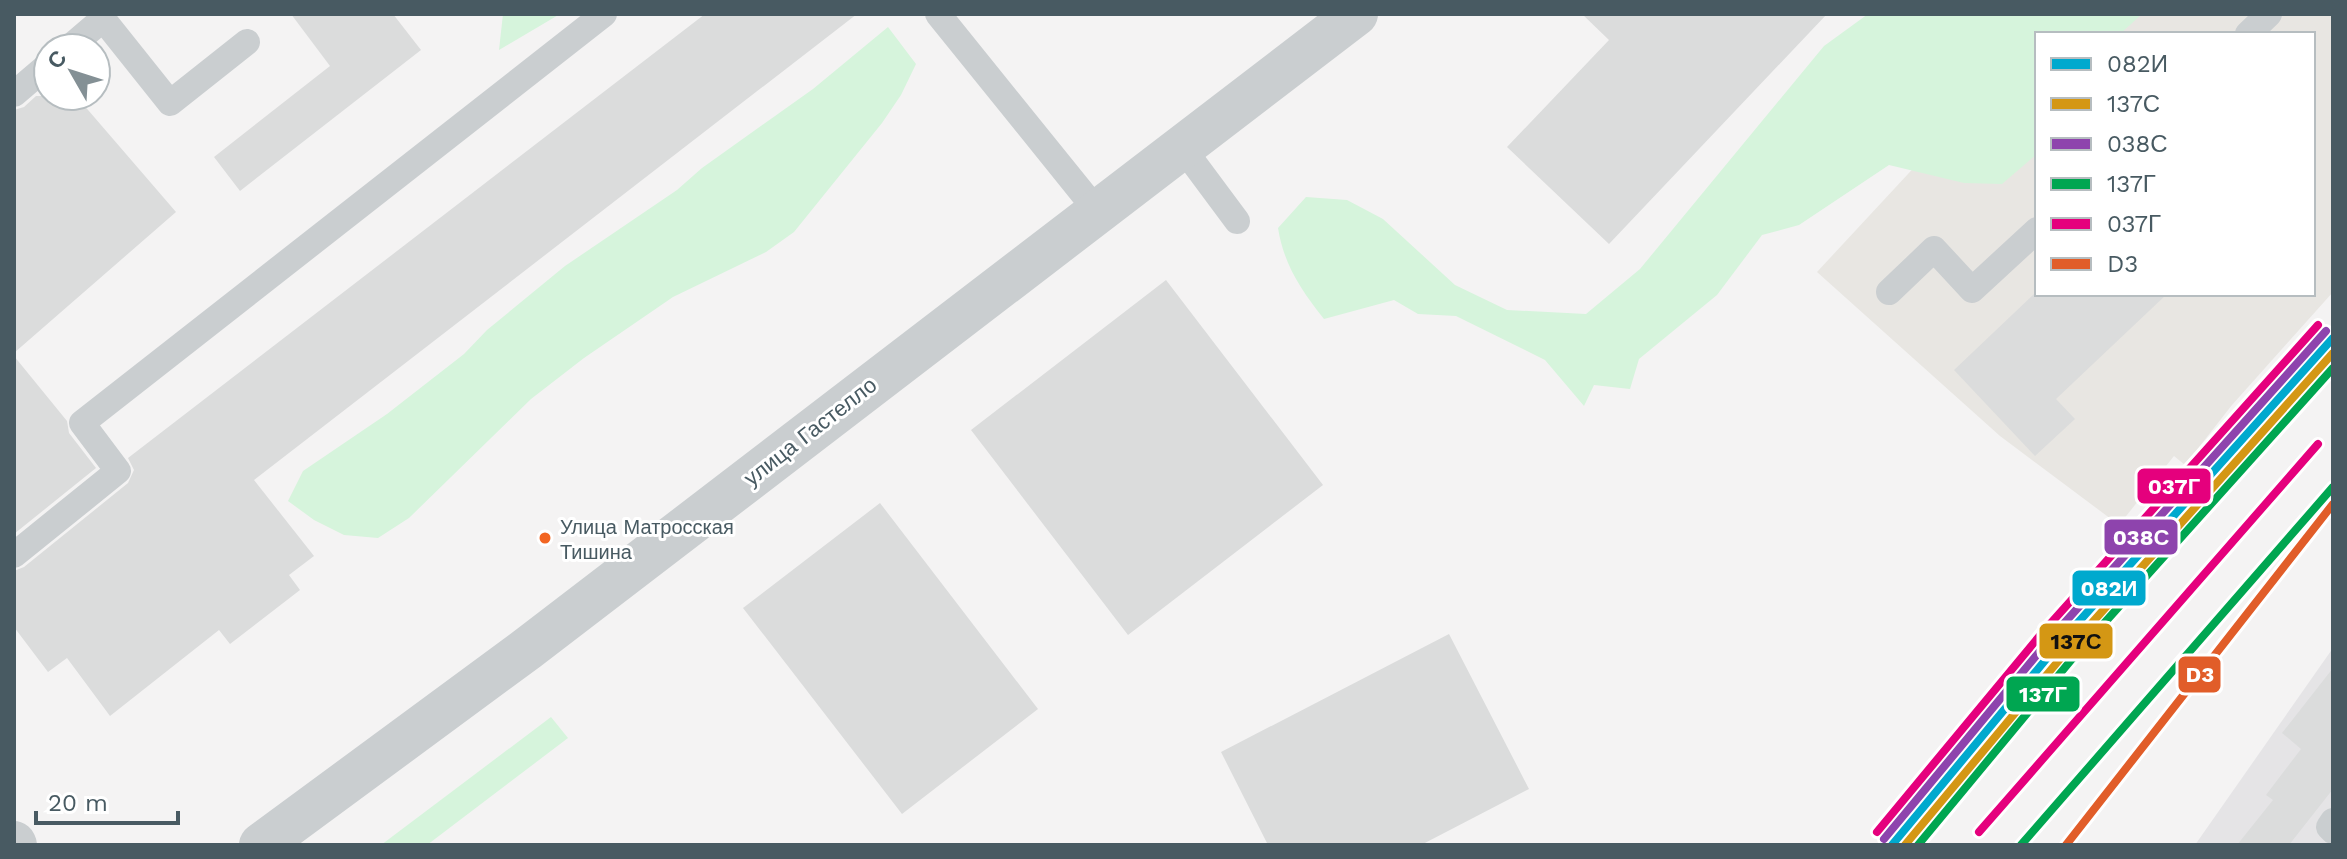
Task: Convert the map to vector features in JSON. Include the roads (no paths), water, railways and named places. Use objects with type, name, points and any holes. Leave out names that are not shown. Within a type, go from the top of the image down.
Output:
[{"type":"street","name":"улица Гастелло","points":[[261,845],[527,649],[1356,14]]},
{"type":"lane","points":[[14,555],[118,471],[82,423],[604,14]]},
{"type":"lane","points":[[938,14],[1097,211]]},
{"type":"lane","points":[[2250,32],[2269,14]]},
{"type":"lane","points":[[88,32],[103,19],[170,103],[247,42]]},
{"type":"lane","points":[[14,94],[32,79]]},
{"type":"lane","points":[[1182,147],[1237,221]]},
{"type":"lane","points":[[1889,292],[1934,249],[1972,290],[2035,232]]},
{"type":"lane","points":[[2333,821],[2329,827],[2333,831]]},
{"type":"place","name":"Улица Матросская Тишина","points":[[545,538]]}]
